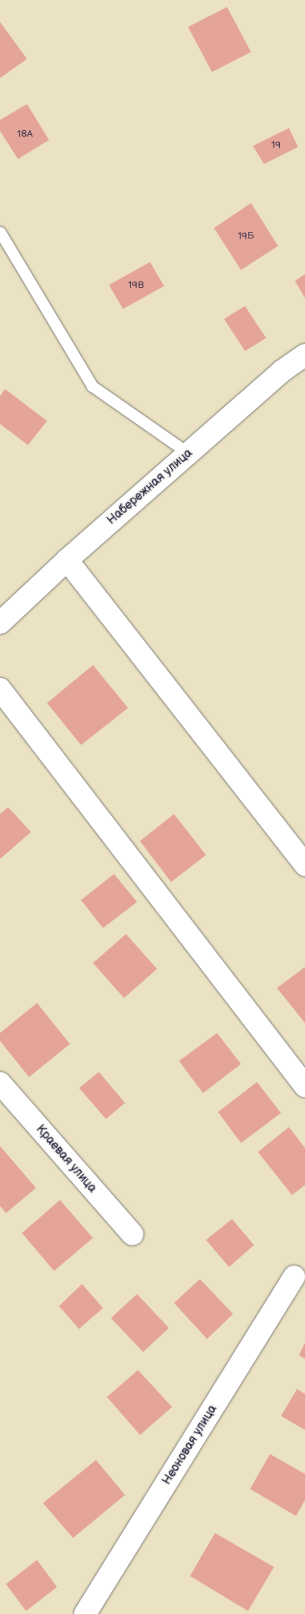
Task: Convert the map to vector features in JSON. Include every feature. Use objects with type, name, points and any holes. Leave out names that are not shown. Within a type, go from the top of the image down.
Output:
[{"type":"street","name":"Набережная улица","points":[[0,623],[67,560],[188,453],[282,372],[305,355]]},
{"type":"street","points":[[67,560],[305,865]]},
{"type":"street","points":[[0,689],[305,1086]]},
{"type":"street","name":"Краевая улица","points":[[0,1083],[132,1234]]},
{"type":"street","name":"Неоновая улица","points":[[85,1614],[294,1277]]},
{"type":"lane","points":[[0,232],[92,386],[188,453]]},
{"type":"building","points":[[227,7],[251,52],[212,72],[188,27]]},
{"type":"building","points":[[0,22],[27,59],[0,78]]},
{"type":"building","points":[[27,104],[49,140],[18,159],[0,131],[0,120]]},
{"type":"building","points":[[289,128],[298,147],[264,164],[253,146]]},
{"type":"building","points":[[251,203],[278,246],[241,270],[214,228]]},
{"type":"building","points":[[150,262],[164,286],[123,309],[109,285]]},
{"type":"building","points":[[305,274],[305,298],[295,281]]},
{"type":"building","points":[[245,306],[266,338],[245,351],[224,319]]},
{"type":"building","points":[[5,389],[47,421],[28,445],[0,424],[0,396]]},
{"type":"building","points":[[93,665],[128,708],[81,745],[47,703]]},
{"type":"building","points":[[8,807],[31,832],[0,859],[0,814]]},
{"type":"building","points":[[174,814],[206,855],[171,882],[140,841]]},
{"type":"building","points":[[114,874],[137,902],[103,928],[81,900]]},
{"type":"building","points":[[126,934],[157,969],[124,998],[93,963]]},
{"type":"building","points":[[305,967],[305,1023],[277,988]]},
{"type":"building","points":[[37,1003],[70,1044],[29,1077],[0,1041],[0,1033]]},
{"type":"building","points":[[217,1033],[241,1064],[203,1093],[179,1061]]},
{"type":"building","points":[[99,1072],[125,1103],[106,1119],[79,1088]]},
{"type":"building","points":[[257,1082],[281,1113],[241,1143],[218,1112]]},
{"type":"building","points":[[289,1127],[305,1148],[305,1185],[292,1195],[258,1152]]},
{"type":"building","points":[[0,1146],[36,1188],[6,1213],[0,1206]]},
{"type":"building","points":[[60,1200],[93,1238],[54,1271],[22,1233]]},
{"type":"building","points":[[232,1219],[254,1245],[229,1267],[206,1240]]},
{"type":"building","points":[[200,1279],[233,1314],[207,1339],[174,1303]]},
{"type":"building","points":[[82,1284],[103,1308],[79,1329],[59,1306]]},
{"type":"building","points":[[137,1294],[169,1328],[143,1352],[111,1318]]},
{"type":"building","points":[[305,1343],[305,1359],[299,1355]]},
{"type":"building","points":[[138,1370],[172,1407],[140,1435],[107,1397]]},
{"type":"building","points":[[297,1389],[305,1394],[305,1430],[281,1416]]},
{"type":"building","points":[[270,1454],[305,1474],[305,1500],[296,1516],[250,1489]]},
{"type":"building","points":[[96,1460],[125,1495],[73,1538],[43,1503]]},
{"type":"building","points":[[215,1533],[274,1567],[248,1611],[190,1576]]},
{"type":"building","points":[[37,1560],[57,1587],[26,1611],[6,1584]]}]
